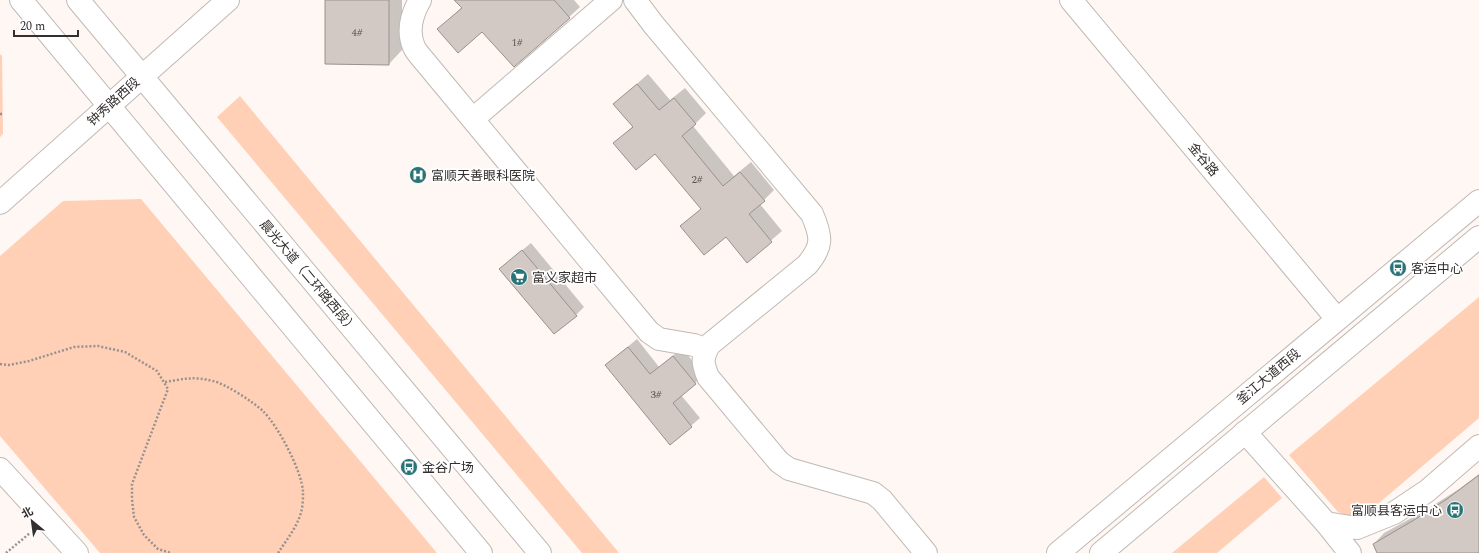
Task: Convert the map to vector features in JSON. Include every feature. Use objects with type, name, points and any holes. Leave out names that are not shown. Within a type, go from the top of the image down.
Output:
[{"type":"main road","points":[[21,0],[481,553]]},
{"type":"main road","name":"晨光大道（二环路西段）","points":[[78,0],[540,553]]},
{"type":"main road","name":"钟秀路西段","points":[[0,203],[108,105],[228,0]]},
{"type":"main road","points":[[420,0],[414,11],[411,30],[414,47],[649,332],[659,339],[694,345],[706,350]]},
{"type":"main road","points":[[473,119],[611,0]]},
{"type":"main road","points":[[635,0],[653,24],[812,214],[819,229],[820,242],[816,254],[807,265],[709,345],[703,357],[703,366],[708,377],[779,462],[789,469],[873,493],[882,500],[926,553]]},
{"type":"main road","name":"金谷路","points":[[1071,0],[1337,319]]},
{"type":"main road","name":"釜江大道西段","points":[[1058,553],[1479,201]]},
{"type":"main road","points":[[1101,553],[1479,237]]},
{"type":"main road","points":[[1245,432],[1326,523],[1345,551]]},
{"type":"main road","points":[[1326,523],[1358,528],[1394,513],[1427,491],[1479,446]]},
{"type":"main road","points":[[0,469],[77,553]]},
{"type":"path","points":[[0,364],[9,365],[29,361],[74,347],[98,346],[125,352],[157,371],[168,389],[132,484],[132,499],[134,517],[144,536],[158,550],[170,553]]},
{"type":"path","points":[[165,382],[193,378],[215,382],[240,394],[263,411],[277,430],[288,448],[300,479],[303,492],[302,509],[297,524],[278,553]]},
{"type":"path","points":[[6,553],[47,520]]},
{"type":"shaded area","points":[[0,54],[2,56],[3,134],[0,137]]},
{"type":"shaded area","points":[[240,96],[619,553],[582,553],[217,117]]},
{"type":"shaded area","points":[[141,199],[437,553],[100,553],[0,436],[0,256],[63,201]]},
{"type":"shaded area","points":[[1479,297],[1479,418],[1372,509],[1360,515],[1351,517],[1338,512],[1289,455]]},
{"type":"shaded area","points":[[1264,477],[1282,498],[1217,553],[1172,553]]},
{"type":"building","points":[[325,0],[389,0],[389,65],[325,64]]},
{"type":"building","points":[[454,0],[554,0],[570,18],[514,67],[482,32],[458,53],[437,29],[462,8]]},
{"type":"building","points":[[637,84],[659,110],[674,98],[696,124],[682,136],[723,186],[740,172],[765,201],[749,214],[772,242],[747,263],[726,237],[704,255],[680,226],[701,209],[655,154],[636,170],[613,143],[633,127],[613,104]]},
{"type":"building","points":[[522,250],[577,316],[554,334],[499,269]]},
{"type":"building","points":[[628,347],[650,374],[673,356],[696,384],[673,403],[692,427],[670,445],[605,365]]},
{"type":"building","name":"富顺县客运中心","points":[[1479,475],[1479,553],[1377,553],[1373,544],[1447,499]]},
{"type":"place","name":"富顺天善眼科医院","points":[[418,175]]},
{"type":"place","name":"客运中心","points":[[1398,268]]},
{"type":"place","name":"富义家超市","points":[[519,277]]},
{"type":"place","name":"金谷广场","points":[[409,467]]},
{"type":"place","name":"富顺县客运中心","points":[[1455,510]]}]
